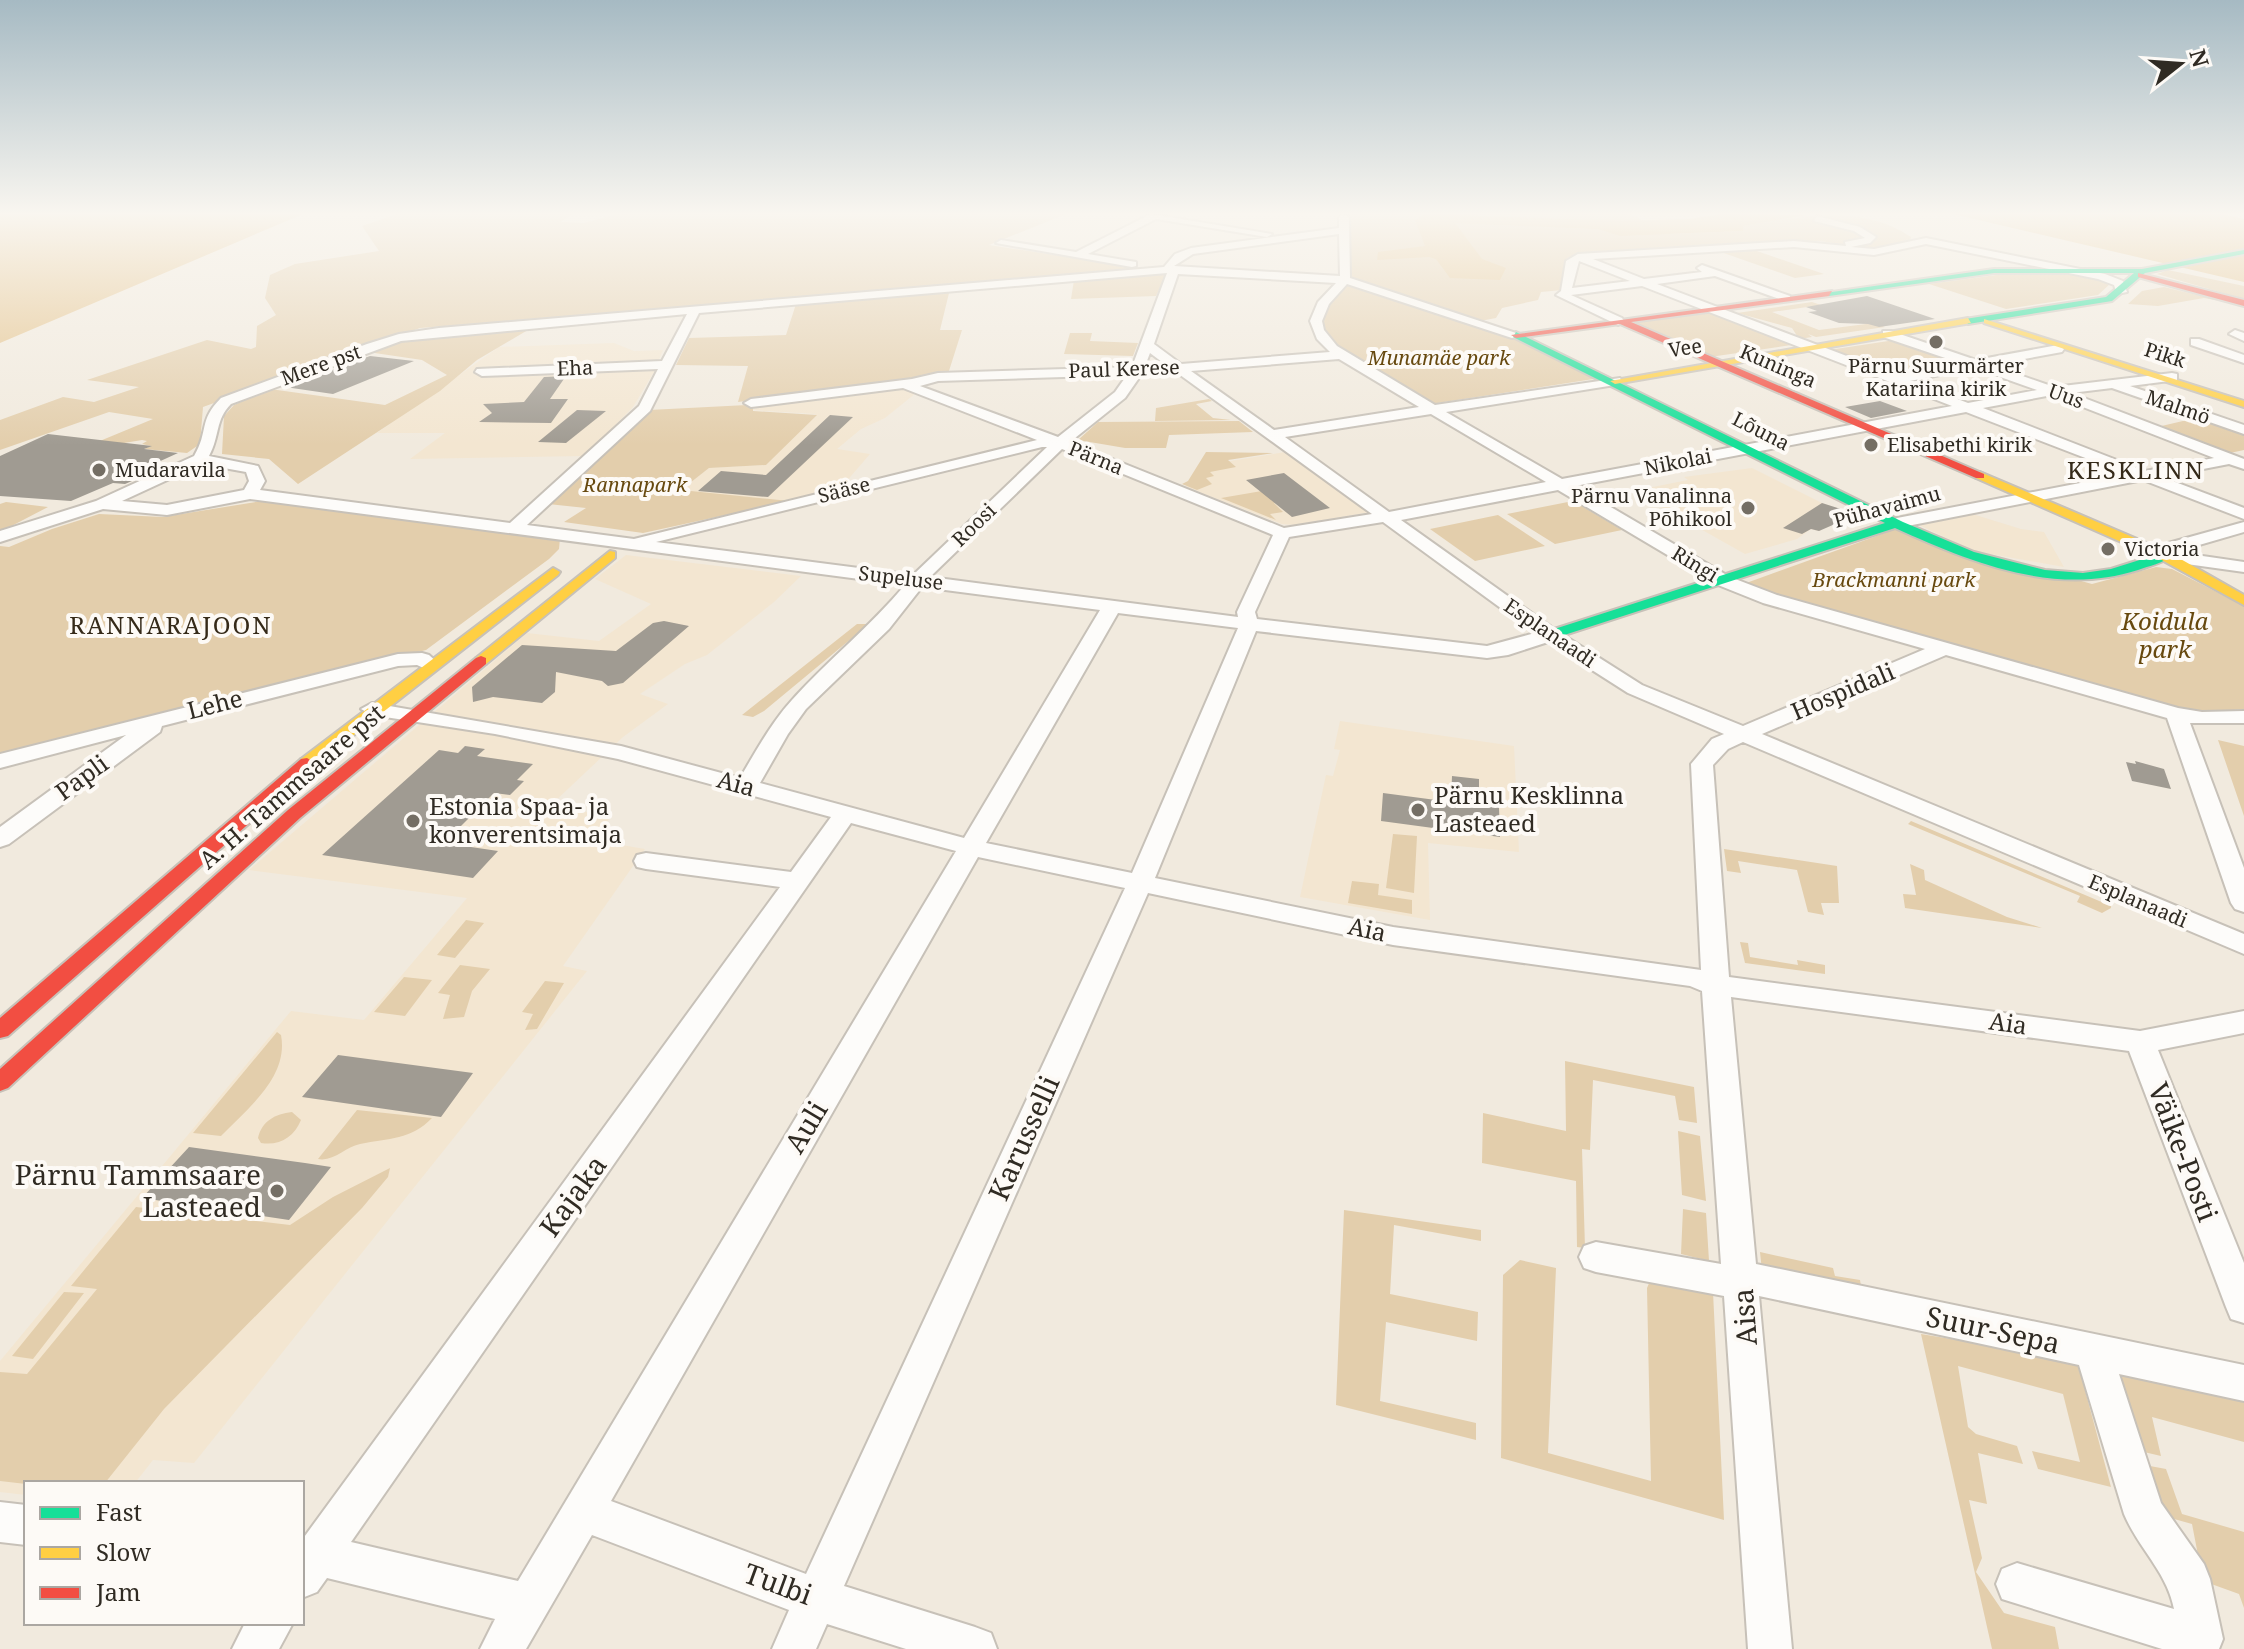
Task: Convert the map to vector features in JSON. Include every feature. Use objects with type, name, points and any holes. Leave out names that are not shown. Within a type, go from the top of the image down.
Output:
[{"type":"street","name":"Mere pst","points":[[200,459],[209,443],[213,414],[226,401],[399,338],[921,291]]},
{"type":"street","points":[[1147,345],[1167,291]]},
{"type":"street","name":"Ringi","points":[[1333,291],[1314,316],[1315,328],[1322,340],[1341,355],[1724,581],[1770,599],[2176,714],[2202,718],[2244,717]]},
{"type":"street","name":"Lõuna","points":[[1379,291],[1516,335],[1615,381],[1897,523],[1969,554],[2080,577],[2165,556]]},
{"type":"street","points":[[1566,292],[1574,291]]},
{"type":"street","points":[[1668,291],[1900,378],[2244,514]]},
{"type":"street","points":[[1767,291],[1786,298]]},
{"type":"street","points":[[1516,335],[1786,298],[1900,291]]},
{"type":"street","name":"Vee","points":[[1270,435],[2109,299],[2119,291]]},
{"type":"street","points":[[2198,291],[2244,303]]},
{"type":"street","name":"Kuninga","points":[[1566,292],[1562,295],[1618,321],[2165,556],[2244,601]]},
{"type":"street","name":"Pikk","points":[[1946,308],[2014,325],[2244,402]]},
{"type":"street","points":[[515,527],[645,408],[695,310]]},
{"type":"street","name":"Uus","points":[[1887,334],[2240,460]]},
{"type":"street","points":[[2195,343],[2244,359]]},
{"type":"street","name":"Esplanaadi","points":[[1147,345],[1550,635],[1635,689],[2244,945]]},
{"type":"street","name":"Roosi","points":[[746,787],[778,732],[799,705],[882,625],[919,580],[1060,443],[1120,395],[1137,371],[1147,345]]},
{"type":"street","points":[[1900,378],[2058,349]]},
{"type":"street","name":"Paul Kerese","points":[[751,403],[911,385],[931,378],[966,375],[1137,371],[1341,355]]},
{"type":"street","name":"Eha","points":[[482,372],[667,365]]},
{"type":"street","name":"Nikolai","points":[[1282,533],[1387,517],[2053,391],[2167,377]]},
{"type":"street","name":"Malmö","points":[[2111,384],[2244,430]]},
{"type":"street","name":"Pärna","points":[[911,385],[1282,533]]},
{"type":"street","name":"Sääse","points":[[628,543],[1042,443],[1060,443]]},
{"type":"street","points":[[0,537],[102,504],[200,459],[253,469],[257,481],[250,494]]},
{"type":"street","name":"Pühavaimu","points":[[1550,635],[1897,523],[2025,496],[2240,460]]},
{"type":"street","name":"Supeluse","points":[[102,504],[167,510],[250,494],[515,527],[592,543],[628,543],[1487,652],[1501,651],[1550,635]]},
{"type":"street","points":[[2244,527],[2167,549],[2165,556],[2244,567]]},
{"type":"street","points":[[1249,624],[1246,612],[1282,533]]},
{"type":"street","points":[[430,665],[592,543]]},
{"type":"street","name":"A. H. Tammsaare pst","points":[[0,1082],[290,817],[412,715],[628,543]]},
{"type":"street","name":"Auli","points":[[502,1649],[1112,606]]},
{"type":"street","name":"Karusselli","points":[[794,1649],[1140,882],[1249,624]]},
{"type":"street","name":"Hospidali","points":[[1716,985],[1702,764],[1720,744],[1945,648]]},
{"type":"street","name":"Lehe","points":[[0,761],[398,660],[422,659],[430,665]]},
{"type":"street","name":"A. H. Tammsaare pst","points":[[0,1030],[248,814],[372,709],[430,665]]},
{"type":"street","name":"Aia","points":[[372,709],[621,753],[972,848],[1393,936],[1693,977],[1716,985],[2140,1042],[2244,1022]]},
{"type":"street","points":[[2176,714],[2244,903]]},
{"type":"street","name":"Papli","points":[[0,839],[164,718]]},
{"type":"street","points":[[248,814],[290,817]]},
{"type":"street","name":"Kajaka","points":[[309,1566],[845,815]]},
{"type":"street","points":[[646,861],[798,881]]},
{"type":"street","name":"Aisa","points":[[1716,985],[1770,1649]]},
{"type":"street","name":"Väike-Posti","points":[[2140,1042],[2244,1307]]},
{"type":"street","name":"Suur-Sepa","points":[[1596,1257],[1742,1281],[2244,1383]]},
{"type":"street","points":[[2017,1584],[2201,1639],[2189,1579],[2144,1514],[2093,1351]]},
{"type":"street","name":"Tulbi","points":[[583,1511],[816,1599],[975,1649]]},
{"type":"street","points":[[0,1522],[24,1525]]},
{"type":"street","points":[[309,1566],[527,1605]]},
{"type":"street","points":[[254,1649],[270,1625]]},
{"type":"shaded area","points":[[0,291],[122,291],[0,343]]},
{"type":"shaded area","points":[[614,343],[634,351],[663,350],[633,407],[585,456],[410,459],[445,433],[377,433],[499,347]]},
{"type":"shaded area","points":[[882,385],[916,393],[885,418],[861,429],[837,449],[870,454],[839,490],[790,501],[680,491],[709,468],[766,465],[816,414],[752,410],[773,399]]},
{"type":"shaded area","points":[[1291,451],[1376,511],[1295,525],[1282,524],[1186,487],[1200,466]]},
{"type":"shaded area","name":"Pärnu Vanalinna Põhikool","points":[[1752,468],[1822,503],[1860,517],[1841,526],[1831,523],[1819,531],[1811,529],[1797,539],[1745,554],[1633,491],[1688,480],[1684,477]]},
{"type":"shaded area","points":[[1969,513],[2021,529],[2044,532],[2064,567],[1974,551],[1919,525]]},
{"type":"shaded area","name":"Pärnu Tammsaare Lasteaed","points":[[626,555],[801,576],[774,602],[707,655],[685,664],[640,694],[668,704],[623,737],[551,805],[611,817],[592,840],[645,849],[563,966],[587,971],[194,1463],[153,1460],[137,1481],[24,1481],[24,1495],[0,1492],[0,1361],[291,1011],[364,1020],[467,898],[249,870],[527,633],[599,641],[651,604],[595,579]]},
{"type":"shaded area","name":"Pärnu Kesklinna Lasteaed","points":[[1340,721],[1514,746],[1519,852],[1428,843],[1430,920],[1300,897],[1326,775],[1333,776],[1340,750],[1334,749]]},
{"type":"green space","points":[[267,291],[877,291],[420,328],[203,407],[200,444],[187,453],[144,449],[151,446],[142,444],[147,441],[142,440],[112,445],[95,443],[153,419],[109,412],[0,450],[0,420],[63,397],[94,402],[139,387],[87,380],[207,340],[251,349],[256,347],[257,326],[276,315],[265,298]]},
{"type":"green space","points":[[950,291],[940,330],[962,330],[948,374],[738,402],[748,366],[676,365],[689,338],[786,335],[796,304]]},
{"type":"green space","points":[[1072,291],[1158,291],[1156,296],[1071,299]]},
{"type":"green space","name":"Munamäe park","points":[[1341,291],[1372,291],[1510,335],[1600,378],[1431,404],[1330,343],[1321,325],[1324,311]]},
{"type":"green space","points":[[1392,291],[1552,291],[1541,292],[1538,300],[1502,308],[1496,318],[1480,321]]},
{"type":"green space","points":[[1950,291],[2102,291],[2098,295],[2006,309]]},
{"type":"green space","points":[[2142,291],[2180,291],[2226,302],[2204,298],[2158,306],[2128,304]]},
{"type":"green space","points":[[2216,291],[2244,291],[2244,299]]},
{"type":"green space","points":[[1812,302],[1821,305],[1772,312],[1819,330],[1874,323],[1885,327],[1816,337],[1808,334],[1812,337],[1799,339],[1792,328],[1737,313]]},
{"type":"green space","points":[[1716,312],[1798,344],[1710,357],[1634,323]]},
{"type":"green space","points":[[533,327],[477,360],[440,391],[298,484],[269,459],[222,454],[224,416],[234,405],[270,389],[385,405],[447,375],[422,360],[368,352],[416,338]]},
{"type":"green space","points":[[1070,333],[1092,333],[1090,341],[1138,343],[1133,356],[1064,354]]},
{"type":"green space","points":[[1895,340],[1964,364],[1894,374],[1829,350]]},
{"type":"green space","points":[[1212,401],[1196,404],[1213,418],[1231,420],[1155,421],[1156,408]]},
{"type":"green space","name":"Rannapark","points":[[753,406],[753,411],[817,415],[766,465],[709,468],[681,490],[790,501],[643,533],[564,522],[586,508],[548,504],[649,410]]},
{"type":"green space","points":[[2200,417],[2244,432],[2244,450],[2225,454],[2153,428]]},
{"type":"green space","points":[[1239,421],[1253,432],[1169,435],[1166,448],[1125,448],[1078,440],[1098,422]]},
{"type":"green space","points":[[1206,452],[1273,453],[1228,460],[1236,467],[1210,472],[1214,476],[1206,478],[1212,484],[1197,490],[1182,484],[1188,481]]},
{"type":"green space","points":[[1280,488],[1293,499],[1274,503],[1283,512],[1270,514],[1276,520],[1221,498]]},
{"type":"green space","name":"Rannapark","points":[[268,500],[560,538],[559,549],[426,650],[0,756],[0,546],[9,547],[99,514],[163,517]]},
{"type":"green space","points":[[1573,501],[1622,530],[1555,544],[1507,514]]},
{"type":"green space","points":[[0,504],[48,507],[0,532]]},
{"type":"green space","points":[[1498,515],[1545,546],[1475,561],[1430,529]]},
{"type":"green space","points":[[1896,529],[2092,584],[2156,567],[2172,569],[2244,606],[2244,709],[2212,712],[2177,707],[1738,586]]},
{"type":"green space","points":[[857,624],[869,624],[764,711],[753,717],[742,715]]},
{"type":"green space","points":[[2218,740],[2244,746],[2244,816]]},
{"type":"green space","points":[[1911,821],[2111,908],[2102,913],[2077,902],[2080,896],[1908,824]]},
{"type":"green space","points":[[1393,834],[1417,836],[1414,893],[1386,888]]},
{"type":"green space","points":[[1724,849],[1837,866],[1839,903],[1821,903],[1824,915],[1808,912],[1797,870],[1738,861],[1741,873],[1727,871]]},
{"type":"green space","points":[[1910,864],[1924,870],[1925,880],[2007,917],[2042,928],[1905,908],[1903,894],[1916,895]]},
{"type":"green space","points":[[1352,881],[1379,884],[1378,895],[1412,900],[1412,914],[1348,903]]},
{"type":"green space","points":[[466,920],[484,923],[455,958],[437,955]]},
{"type":"green space","points":[[1740,942],[1748,943],[1750,957],[1798,965],[1797,960],[1825,965],[1825,974],[1745,963]]},
{"type":"green space","points":[[460,965],[490,969],[472,991],[464,1017],[443,1019],[450,995],[438,993]]},
{"type":"green space","points":[[404,977],[432,980],[405,1016],[374,1012]]},
{"type":"green space","points":[[545,981],[564,983],[537,1029],[525,1030],[533,1014],[522,1012]]},
{"type":"green space","points":[[277,1032],[281,1035],[282,1050],[279,1065],[264,1091],[221,1136],[193,1133]]},
{"type":"green space","points":[[1565,1061],[1694,1087],[1697,1123],[1679,1120],[1675,1096],[1593,1080],[1590,1150],[1582,1149],[1585,1248],[1577,1247],[1576,1181],[1482,1163],[1483,1113],[1566,1131]]},
{"type":"green space","points":[[357,1110],[432,1118],[408,1134],[360,1144],[329,1158],[318,1159]]},
{"type":"green space","points":[[292,1112],[301,1120],[290,1136],[280,1142],[261,1143],[258,1138],[266,1123]]},
{"type":"green space","points":[[1678,1131],[1700,1136],[1706,1201],[1682,1195]]},
{"type":"green space","points":[[390,1168],[388,1177],[362,1208],[164,1409],[107,1481],[24,1481],[24,1484],[0,1481],[0,1372],[27,1374],[97,1289],[71,1286],[136,1207],[290,1225],[333,1197]]},
{"type":"green space","points":[[1683,1209],[1706,1213],[1709,1261],[1681,1254]]},
{"type":"green space","points":[[1344,1210],[1481,1230],[1481,1241],[1394,1225],[1390,1294],[1478,1312],[1477,1341],[1386,1322],[1380,1401],[1476,1423],[1476,1440],[1336,1405]]},
{"type":"green space","points":[[1760,1252],[1833,1268],[1835,1276],[1860,1280],[1862,1292],[1762,1271]]},
{"type":"green space","points":[[1520,1260],[1556,1268],[1548,1453],[1651,1481],[1647,1288],[1650,1281],[1713,1292],[1724,1520],[1501,1458],[1503,1275]]},
{"type":"green space","points":[[64,1292],[84,1293],[33,1359],[12,1356]]},
{"type":"green space","points":[[1921,1334],[2077,1360],[2111,1487],[2038,1469],[2032,1451],[2080,1462],[2063,1394],[1958,1366],[1968,1427],[1976,1434],[2017,1446],[2023,1464],[1978,1453],[1987,1504],[1969,1500],[1982,1558],[1976,1572],[2004,1613],[2055,1627],[2059,1649],[1992,1649]]},
{"type":"green space","points":[[2114,1366],[2244,1395],[2244,1442],[2152,1417],[2161,1456],[2144,1452]]},
{"type":"green space","points":[[2150,1466],[2166,1469],[2182,1514],[2244,1532],[2244,1608],[2239,1594],[2203,1581],[2192,1524],[2167,1517]]},
{"type":"building","points":[[1867,296],[1935,319],[1879,327],[1839,323],[1808,312],[1817,311],[1806,307]]},
{"type":"building","points":[[370,356],[414,361],[333,394],[285,387]]},
{"type":"building","points":[[566,376],[550,399],[568,399],[551,423],[479,422],[492,413],[483,404],[524,402],[544,377]]},
{"type":"building","points":[[1880,401],[1907,411],[1871,418],[1845,407]]},
{"type":"building","points":[[577,410],[606,411],[566,443],[538,442]]},
{"type":"building","points":[[830,415],[853,417],[768,497],[698,491],[721,471],[766,475]]},
{"type":"building","points":[[48,434],[152,446],[144,449],[178,453],[143,469],[154,471],[132,481],[113,483],[71,501],[0,496],[0,456]]},
{"type":"building","points":[[1284,473],[1330,508],[1292,517],[1246,480]]},
{"type":"building","points":[[1822,503],[1847,511],[1835,524],[1819,531],[1811,529],[1802,534],[1783,528]]},
{"type":"building","points":[[664,621],[689,626],[623,683],[608,686],[602,681],[556,672],[555,692],[542,703],[493,697],[473,702],[472,687],[522,645],[616,651],[653,623]]},
{"type":"building","name":"Estonia Spaa- ja konverentsimaja","points":[[465,746],[485,749],[477,756],[533,764],[517,780],[524,781],[510,795],[494,793],[444,843],[498,851],[473,878],[322,855],[439,750],[458,753]]},
{"type":"building","points":[[2135,761],[2164,769],[2171,789],[2132,781],[2126,762],[2136,764]]},
{"type":"building","name":"Pärnu Kesklinna Lasteaed","points":[[1452,776],[1479,779],[1479,805],[1499,807],[1500,837],[1381,821],[1383,793],[1451,802]]},
{"type":"building","points":[[338,1055],[473,1073],[441,1117],[302,1097]]},
{"type":"building","points":[[189,1147],[331,1167],[289,1220],[142,1198]]},
{"type":"traffic: fast","points":[[1829,293],[1844,291]]},
{"type":"traffic: fast","points":[[1968,321],[2109,299],[2118,291]]},
{"type":"traffic: fast","points":[[1516,335],[1897,524],[1970,555],[2045,574],[2083,577],[2114,572],[2165,556]]},
{"type":"traffic: fast","points":[[1550,635],[1897,523]]},
{"type":"traffic: slow","points":[[1615,381],[1968,321]]},
{"type":"traffic: slow","points":[[1987,321],[2244,404]]},
{"type":"traffic: slow","points":[[1980,476],[2165,556],[2244,601]]},
{"type":"traffic: slow","points":[[481,661],[610,555]]},
{"type":"traffic: slow","points":[[307,763],[553,572]]},
{"type":"traffic: jam","points":[[2200,291],[2244,303]]},
{"type":"traffic: jam","points":[[1516,335],[1829,293]]},
{"type":"traffic: jam","points":[[1621,321],[1980,476]]},
{"type":"traffic: jam","points":[[0,1082],[294,814],[481,661]]},
{"type":"traffic: jam","points":[[0,1030],[307,763]]},
{"type":"place","name":"Pärnu Suurmärter Katariina kirik","points":[[1936,342]]},
{"type":"place","name":"Elisabethi kirik","points":[[1871,445]]},
{"type":"place","name":"Mudaravila","points":[[99,470]]},
{"type":"place","name":"Pärnu Vanalinna Põhikool","points":[[1748,508]]},
{"type":"place","name":"Victoria","points":[[2108,549]]},
{"type":"place","name":"Pärnu Kesklinna Lasteaed","points":[[1418,810]]},
{"type":"place","name":"Estonia Spaa- ja konverentsimaja","points":[[413,821]]},
{"type":"place","name":"Pärnu Tammsaare Lasteaed","points":[[277,1191]]},
{"type":"district","name":"KESKLINN","points":[[2136,471]]},
{"type":"district","name":"RANNARAJOON","points":[[171,626]]},
{"type":"park label","name":"Brackmanni park","points":[[1894,580]]},
{"type":"park label","name":"Koidula park","points":[[2165,636]]}]
